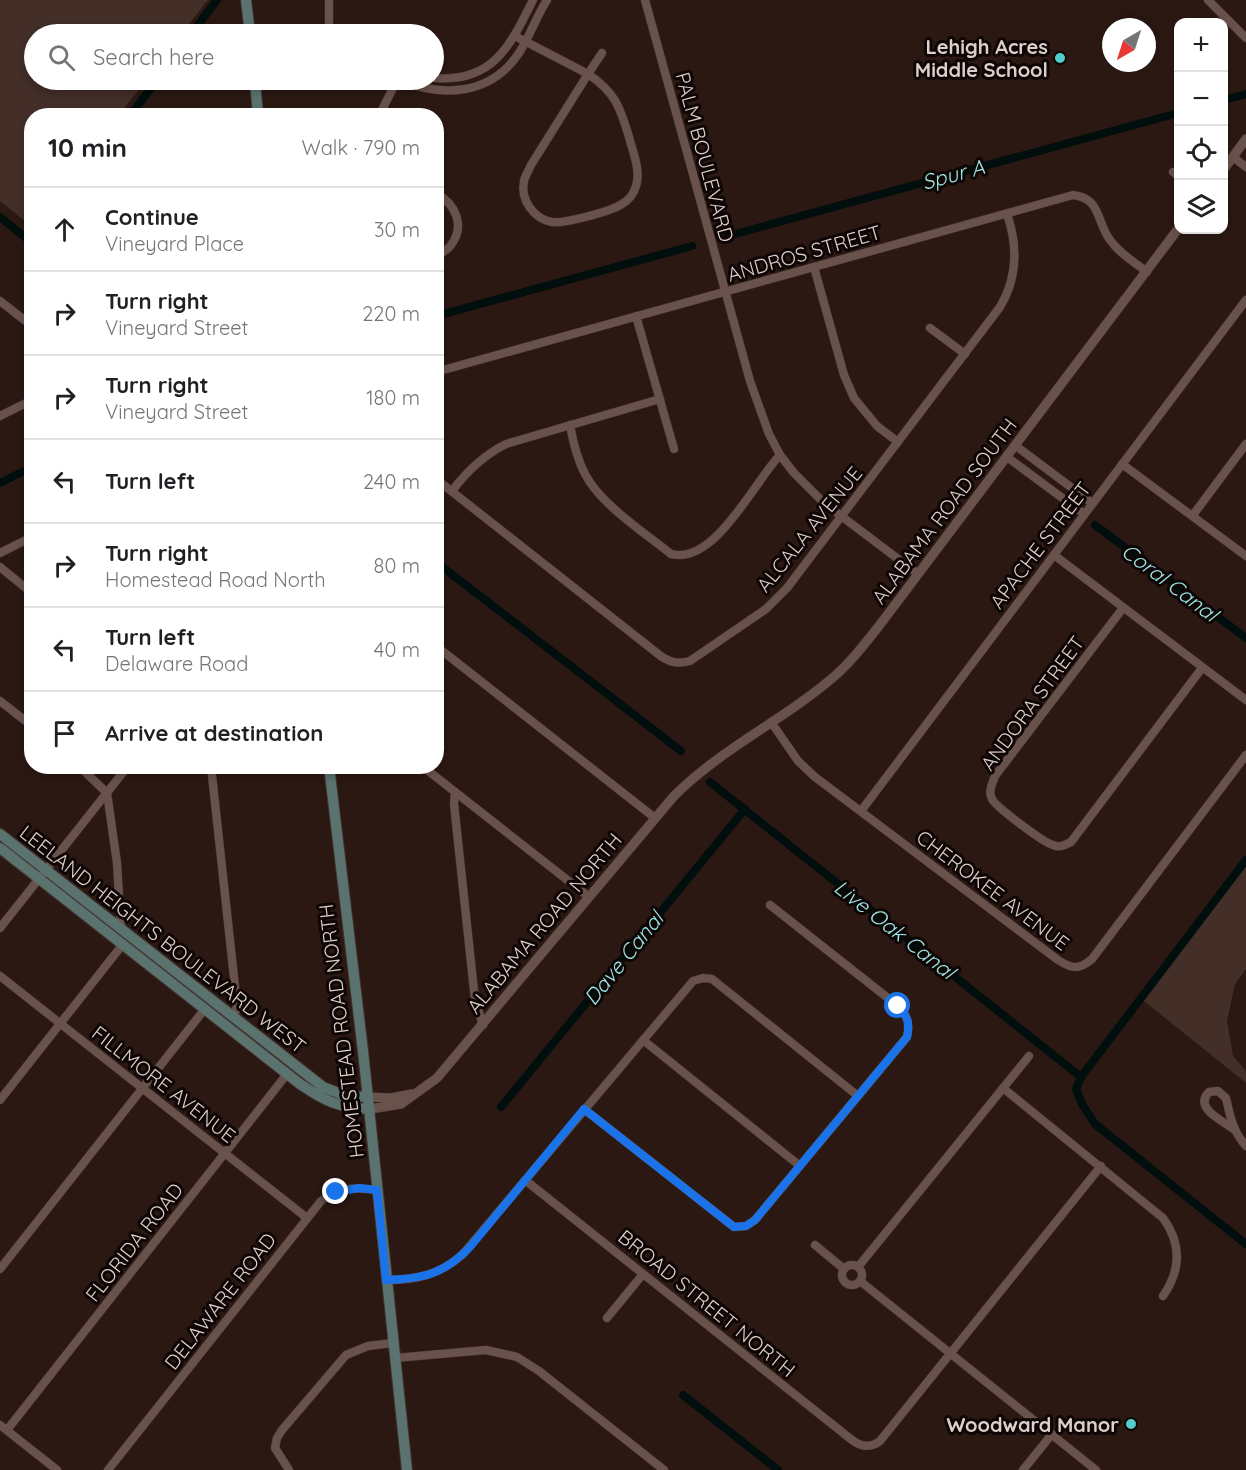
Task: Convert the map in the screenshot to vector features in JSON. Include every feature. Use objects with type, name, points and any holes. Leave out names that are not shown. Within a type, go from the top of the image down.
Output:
[{"type":"main road","points":[[246,0],[249,24]]},
{"type":"main road","points":[[256,90],[257,108]]},
{"type":"main road","name":"HOMESTEAD ROAD NORTH","points":[[330,774],[369,1103],[407,1470]]},
{"type":"main road","name":"LEELAND HEIGHTS BOULEVARD WEST","points":[[0,834],[123,945],[286,1074],[308,1090],[336,1105],[348,1108],[369,1103]]},
{"type":"main road","name":"LEELAND HEIGHTS BOULEVARD WEST","points":[[0,848],[121,929],[323,1087],[369,1103]]},
{"type":"street","points":[[329,0],[329,24]]},
{"type":"street","points":[[444,78],[460,78],[482,70],[498,58],[515,36],[533,0]]},
{"type":"street","points":[[432,90],[461,90],[475,86],[506,68],[525,42],[547,0]]},
{"type":"street","name":"PALM BOULEVARD","points":[[645,0],[758,408],[769,434],[780,455],[810,490],[918,574]]},
{"type":"street","points":[[1208,0],[1246,38]]},
{"type":"street","points":[[515,36],[588,74],[608,90],[615,98],[621,112],[636,164],[638,177],[635,189],[618,207],[570,221],[552,222],[530,209],[523,190],[524,180],[531,165],[588,74],[602,53]]},
{"type":"street","points":[[383,108],[393,90]]},
{"type":"street","points":[[1228,164],[1246,140]]},
{"type":"street","points":[[1233,157],[1246,167]]},
{"type":"street","name":"ANDROS STREET","points":[[444,370],[1073,195],[1085,196],[1093,203],[1111,242],[1147,272]]},
{"type":"street","points":[[444,198],[458,218],[458,228],[451,246],[444,251]]},
{"type":"street","name":"ALCALA AVENUE","points":[[444,485],[662,657],[670,662],[681,664],[690,661],[766,609],[780,596],[1000,307],[1009,289],[1016,256],[1007,214]]},
{"type":"street","name":"ALABAMA ROAD SOUTH","points":[[697,774],[816,691],[848,664],[1175,234]]},
{"type":"street","points":[[814,267],[844,375],[854,398],[878,426],[898,442]]},
{"type":"street","name":"APACHE STREET","points":[[861,811],[1246,300]]},
{"type":"street","points":[[0,301],[24,320]]},
{"type":"street","points":[[636,316],[674,449]]},
{"type":"street","points":[[930,328],[965,354]]},
{"type":"street","points":[[452,491],[472,468],[495,449],[525,438],[660,399]]},
{"type":"street","points":[[0,416],[24,404]]},
{"type":"street","points":[[570,425],[580,464],[591,485],[671,554],[681,556],[698,551],[716,537],[780,455]]},
{"type":"street","points":[[1192,516],[1246,444]]},
{"type":"street","points":[[1016,446],[1092,503]]},
{"type":"street","points":[[1007,457],[1084,514]]},
{"type":"street","points":[[1122,464],[1246,556]]},
{"type":"street","points":[[0,554],[24,541]]},
{"type":"street","points":[[1053,555],[1246,700]]},
{"type":"street","points":[[0,567],[24,586]]},
{"type":"street","name":"ANDORA STREET","points":[[1123,608],[995,777],[990,788],[992,799],[1015,819],[1052,845],[1061,847],[1071,842],[1202,668]]},
{"type":"street","points":[[444,652],[656,818]]},
{"type":"street","points":[[0,701],[24,720]]},
{"type":"street","name":"CHEROKEE AVENUE","points":[[771,722],[786,746],[806,769],[1058,960],[1075,968],[1084,966],[1092,959],[1246,755]]},
{"type":"street","points":[[87,774],[107,793],[117,864],[121,929]]},
{"type":"street","points":[[0,928],[122,774]]},
{"type":"street","points":[[212,774],[237,1005],[234,1018]]},
{"type":"street","points":[[432,774],[589,897]]},
{"type":"street","name":"ALABAMA ROAD NORTH","points":[[369,1103],[417,1094],[440,1075],[674,796],[697,774]]},
{"type":"street","points":[[455,792],[454,804],[475,1000],[483,1025]]},
{"type":"street","points":[[584,1109],[734,1227],[746,1226],[755,1220],[907,1037],[910,1025],[904,1012],[898,1006],[770,905]]},
{"type":"street","points":[[0,1100],[123,945]]},
{"type":"street","name":"FILLMORE AVENUE","points":[[0,976],[307,1218]]},
{"type":"street","points":[[386,1280],[407,1280],[439,1272],[470,1247],[693,981],[709,979],[858,1096]]},
{"type":"street","points":[[0,1269],[204,1010]]},
{"type":"street","points":[[643,1040],[800,1166]]},
{"type":"street","points":[[858,1267],[1029,1056]]},
{"type":"street","name":"FLORIDA ROAD","points":[[3,1427],[225,1153],[286,1074]]},
{"type":"street","points":[[1003,1088],[1151,1207],[1171,1229],[1177,1256],[1173,1277],[1163,1296]]},
{"type":"street","points":[[1235,1130],[1206,1109],[1203,1104],[1204,1098],[1209,1092],[1218,1091],[1226,1098],[1231,1123],[1246,1146]]},
{"type":"street","points":[[950,1353],[1101,1167]]},
{"type":"street","name":"BROAD STREET NORTH","points":[[525,1180],[856,1444],[870,1446],[880,1441],[950,1353]]},
{"type":"street","name":"DELAWARE ROAD","points":[[108,1470],[321,1200],[341,1190],[359,1188],[377,1190]]},
{"type":"street","points":[[815,1245],[844,1269]]},
{"type":"street","points":[[844,1269],[852,1265],[858,1267],[862,1272],[860,1281]]},
{"type":"street","points":[[844,1269],[845,1281],[851,1284],[860,1281]]},
{"type":"street","points":[[607,1318],[643,1274]]},
{"type":"street","points":[[860,1281],[1096,1470]]},
{"type":"street","points":[[289,1470],[275,1448],[282,1430],[346,1355],[368,1346],[393,1343]]},
{"type":"street","points":[[395,1358],[486,1350],[517,1357],[539,1371],[664,1470]]},
{"type":"street","points":[[3,1427],[57,1470]]},
{"type":"street","points":[[1023,1470],[1052,1434]]},
{"type":"shaded area","points":[[0,0],[208,0],[189,24],[24,24],[24,90],[138,90],[124,108],[24,108],[24,220],[0,201]]},
{"type":"shaded area","points":[[1246,856],[1246,969],[1235,984],[1227,1021],[1233,1056],[1246,1071],[1246,1083],[1139,997]]},
{"type":"waterway","points":[[199,24],[217,0]]},
{"type":"waterway","points":[[136,108],[150,90]]},
{"type":"waterway","name":"Spur A","points":[[1228,99],[1246,94]]},
{"type":"waterway","name":"Spur A","points":[[728,236],[1174,114]]},
{"type":"waterway","points":[[0,217],[24,236]]},
{"type":"waterway","name":"Spur A","points":[[444,314],[692,246]]},
{"type":"waterway","name":"Spur A","points":[[0,483],[24,471]]},
{"type":"waterway","name":"Coral Canal","points":[[1095,525],[1246,638]]},
{"type":"waterway","name":"Live Oak Canal","points":[[444,568],[681,751]]},
{"type":"waterway","name":"Live Oak Canal","points":[[710,782],[1081,1077]]},
{"type":"waterway","name":"Dave Canal","points":[[501,1107],[745,809]]},
{"type":"waterway","points":[[1246,860],[1081,1077],[1076,1089],[1082,1104],[1095,1124],[1246,1244]]},
{"type":"waterway","points":[[683,1395],[778,1470]]},
{"type":"place","name":"Lehigh Acres Middle School","points":[[1060,58]]},
{"type":"place","name":"Woodward Manor","points":[[1131,1424]]},
{"type":"route","points":[[336,1192],[359,1188],[377,1190],[386,1280],[407,1280],[439,1272],[470,1247],[584,1109],[734,1227],[746,1226],[755,1220],[907,1037],[910,1025],[904,1012],[898,1006]]}]
